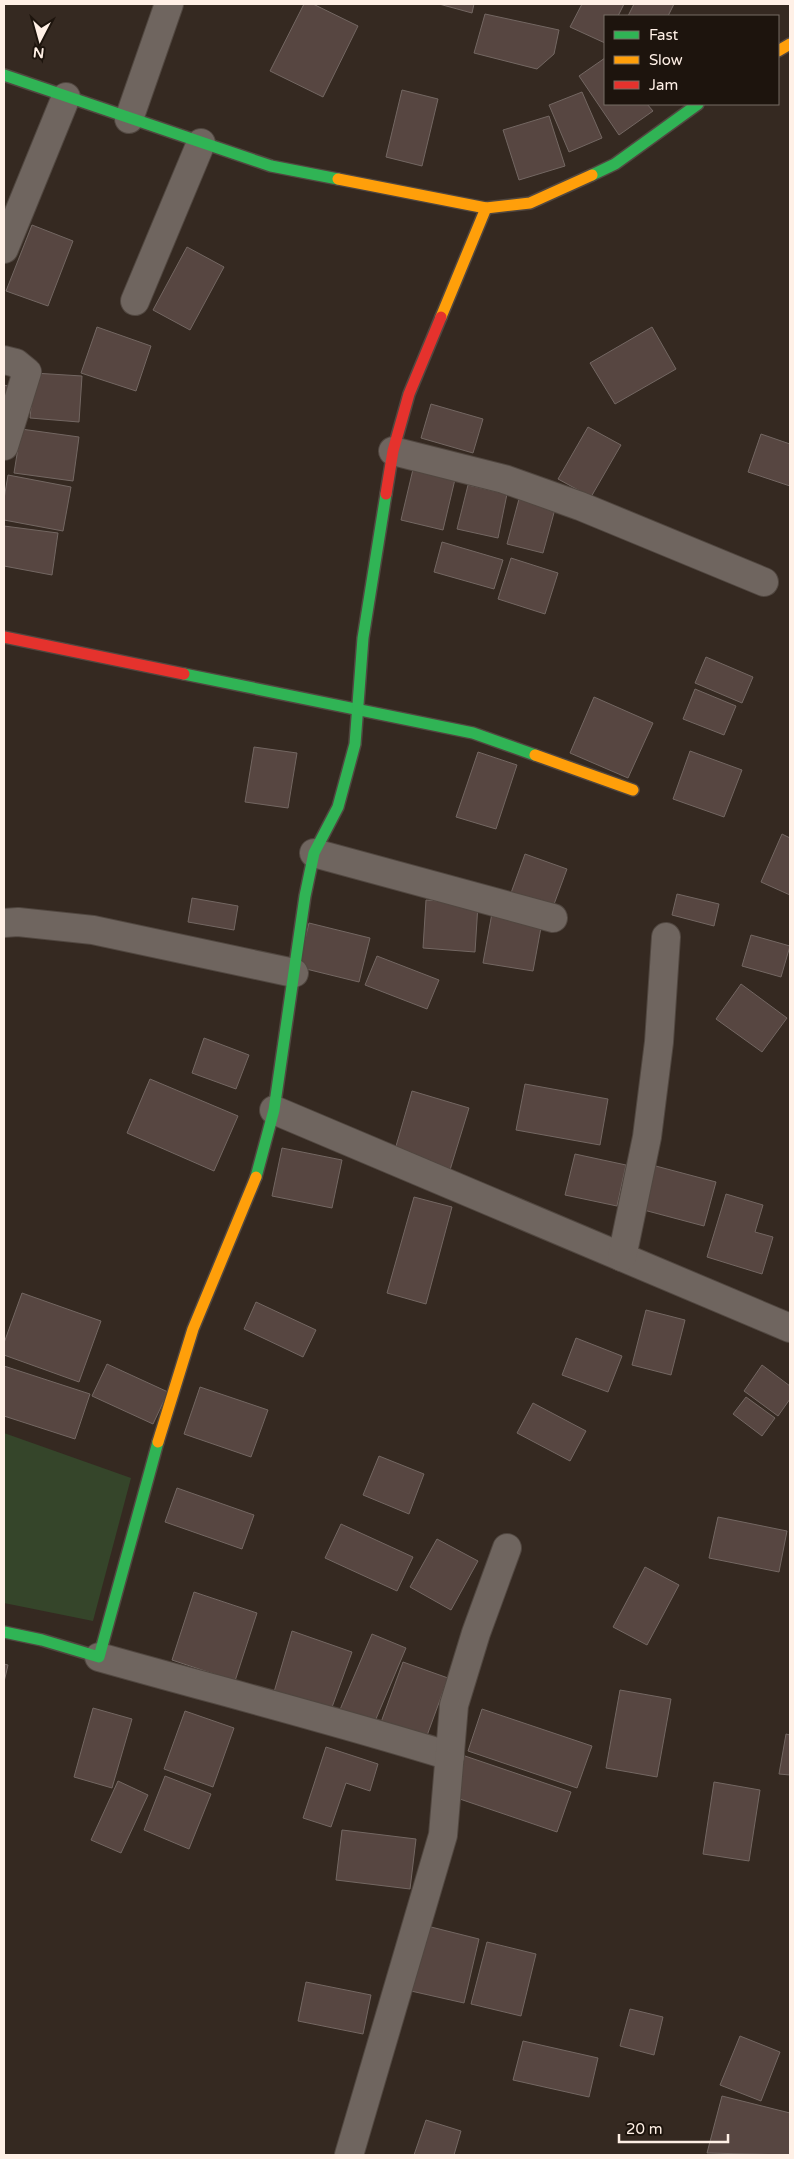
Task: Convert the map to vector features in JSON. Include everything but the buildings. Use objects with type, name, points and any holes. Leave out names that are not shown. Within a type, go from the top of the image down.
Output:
[{"type":"street","points":[[129,119],[169,4]]},
{"type":"street","points":[[779,51],[790,44]]},
{"type":"street","points":[[4,75],[271,166],[486,208],[530,203],[614,164],[697,105]]},
{"type":"street","points":[[4,249],[66,97]]},
{"type":"street","points":[[135,301],[202,143]]},
{"type":"street","points":[[99,1657],[171,1394],[193,1329],[260,1168],[274,1110],[305,896],[314,853],[338,807],[355,744],[363,638],[392,451],[409,394],[486,208]]},
{"type":"street","points":[[4,360],[16,363],[27,372],[4,446]]},
{"type":"street","points":[[392,451],[504,479],[580,506],[764,582]]},
{"type":"street","points":[[4,637],[473,733],[633,790]]},
{"type":"street","points":[[314,853],[553,918]]},
{"type":"street","points":[[4,923],[18,922],[93,930],[294,973]]},
{"type":"street","points":[[622,1257],[647,1137],[659,1042],[666,937]]},
{"type":"street","points":[[274,1110],[790,1328]]},
{"type":"street","points":[[351,2155],[443,1835],[454,1705],[476,1633],[507,1548]]},
{"type":"street","points":[[4,1632],[42,1640],[265,1704],[351,1726],[450,1756]]},
{"type":"green space","points":[[4,1433],[131,1478],[93,1621],[4,1603]]},
{"type":"traffic: fast","points":[[4,75],[271,166],[338,179]]},
{"type":"traffic: fast","points":[[592,175],[615,164],[697,105]]},
{"type":"traffic: fast","points":[[256,1177],[274,1110],[305,896],[314,853],[338,807],[355,744],[363,638],[386,494]]},
{"type":"traffic: fast","points":[[184,674],[473,733],[535,755]]},
{"type":"traffic: fast","points":[[4,1632],[42,1640],[99,1657],[158,1442]]},
{"type":"traffic: slow","points":[[779,50],[790,44]]},
{"type":"traffic: slow","points":[[338,179],[486,208],[530,203],[592,175]]},
{"type":"traffic: slow","points":[[441,317],[486,208]]},
{"type":"traffic: slow","points":[[535,755],[633,790]]},
{"type":"traffic: slow","points":[[158,1442],[193,1329],[256,1177]]},
{"type":"traffic: jam","points":[[386,494],[393,451],[409,394],[441,317]]},
{"type":"traffic: jam","points":[[4,637],[184,674]]}]
